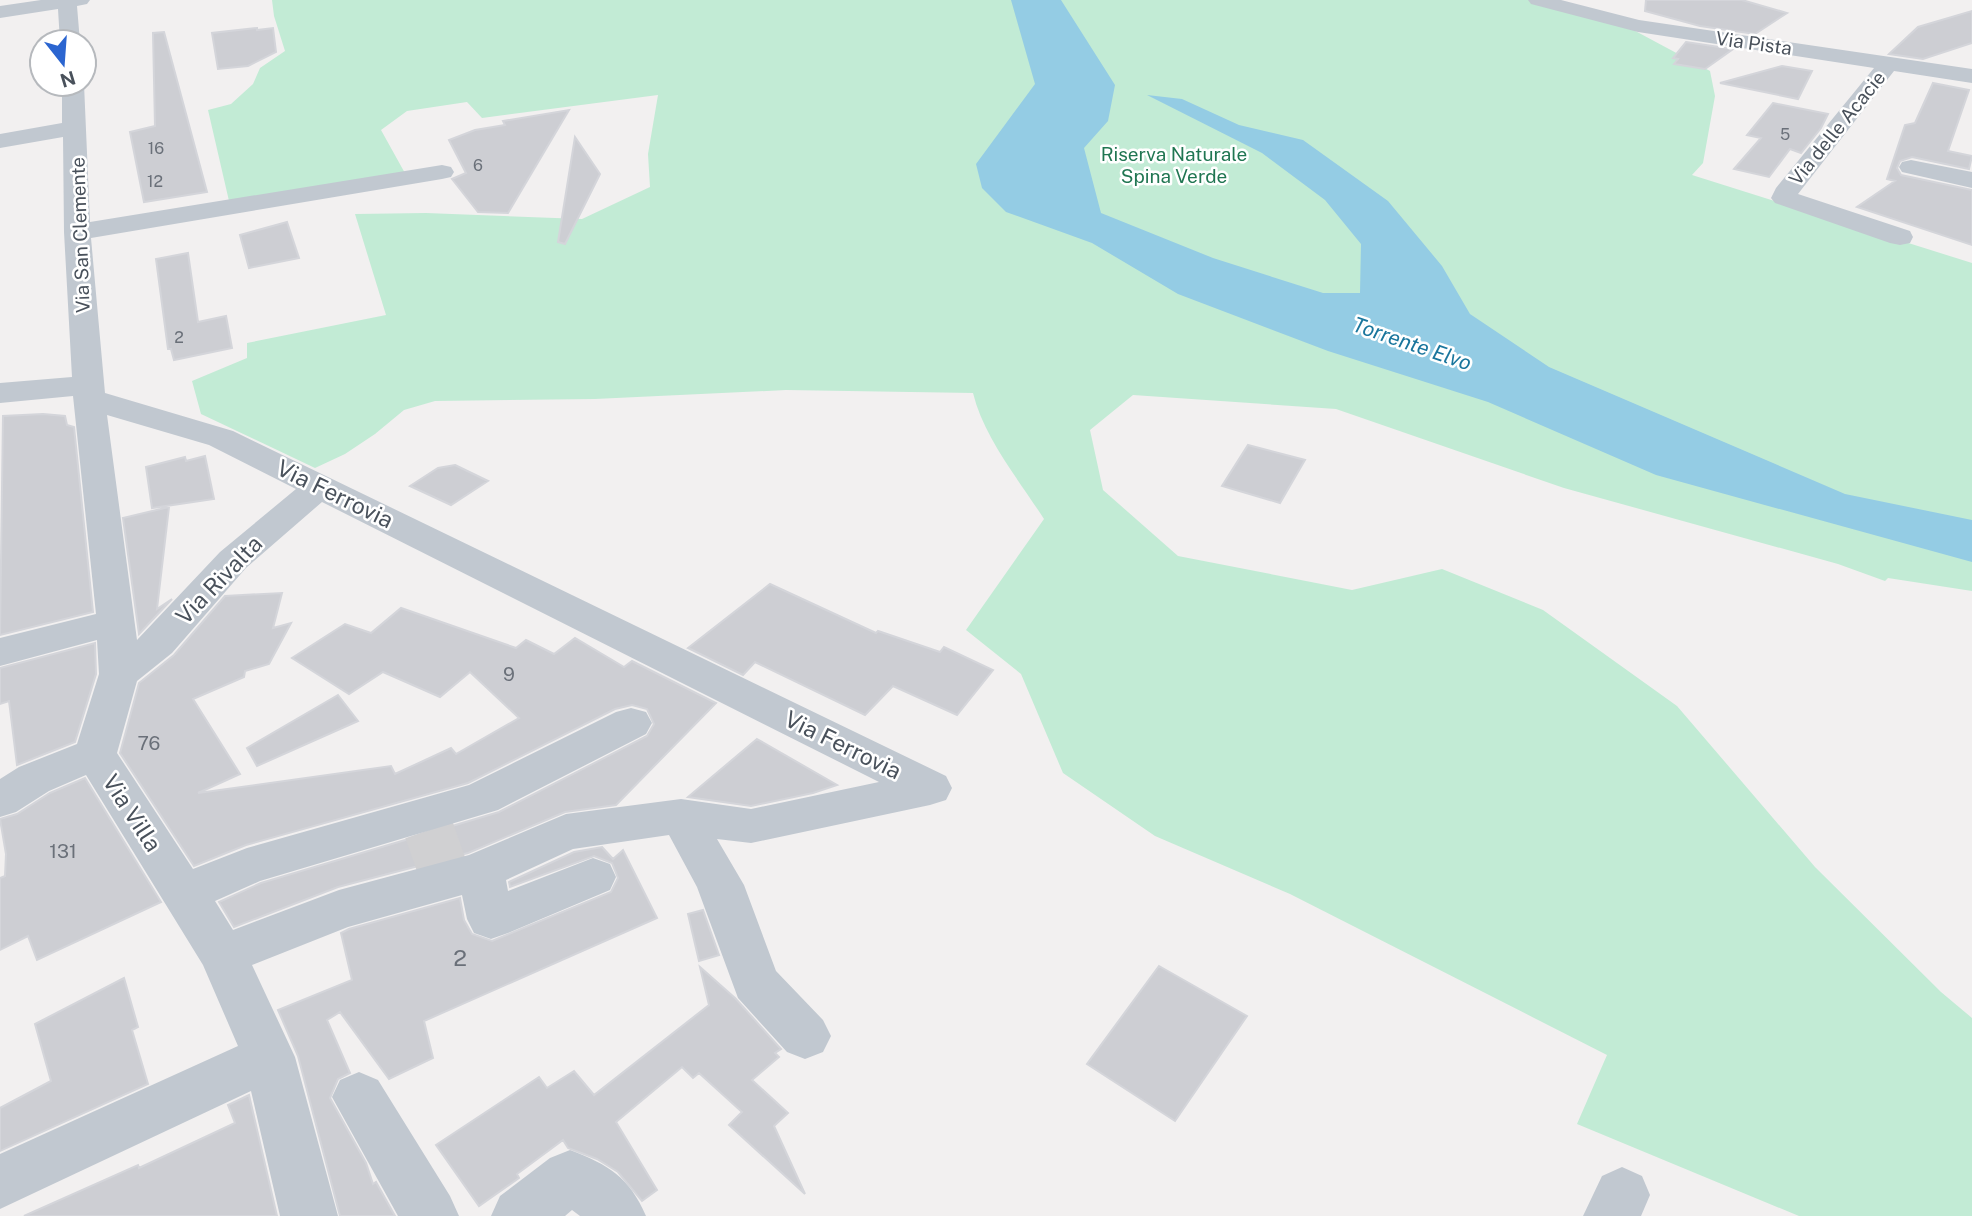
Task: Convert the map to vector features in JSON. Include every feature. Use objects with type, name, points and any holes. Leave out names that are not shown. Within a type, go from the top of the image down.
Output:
[{"type":"street","name":"Via Pista","points":[[1538,0],[1638,26],[1972,76]]},
{"type":"street","points":[[0,12],[72,1],[71,28]]},
{"type":"street","name":"Via delle Acacie","points":[[1889,63],[1785,193],[1784,198],[1900,237]]},
{"type":"street","name":"Via San Clemente","points":[[74,98],[77,232],[88,392]]},
{"type":"street","points":[[0,141],[75,128]]},
{"type":"street","points":[[1911,167],[1972,180]]},
{"type":"street","points":[[77,232],[442,172]]},
{"type":"street","points":[[0,393],[88,392]]},
{"type":"street","name":"Via Ferrovia","points":[[88,392],[220,438],[930,788],[751,826],[681,816],[445,853],[339,910],[223,955]]},
{"type":"street","name":"Via Villa","points":[[88,392],[116,622],[118,674],[95,754],[223,955],[269,1057],[309,1216]]},
{"type":"street","name":"Via Rivalta","points":[[118,674],[158,644],[233,560],[320,486]]},
{"type":"street","points":[[0,652],[116,622]]},
{"type":"street","points":[[445,853],[482,798],[631,723]]},
{"type":"street","points":[[0,800],[34,779],[95,754]]},
{"type":"street","points":[[681,816],[720,885],[756,983],[805,1036]]},
{"type":"street","points":[[184,894],[247,866],[387,825],[445,853],[491,919],[593,877]]},
{"type":"street","points":[[0,1182],[269,1057]]},
{"type":"street","points":[[359,1097],[430,1216]]},
{"type":"street","points":[[520,1216],[570,1177],[606,1200],[617,1216]]},
{"type":"green space","name":"Riserva Naturale Spina Verde","points":[[272,0],[1535,0],[1626,26],[1710,71],[1715,96],[1703,163],[1692,175],[1972,263],[1972,591],[1888,578],[1885,581],[1838,564],[1564,488],[1336,409],[1133,395],[1090,430],[1103,490],[1178,556],[1352,590],[1442,569],[1543,610],[1677,706],[1815,867],[1941,992],[1972,1018],[1972,1216],[1799,1216],[1577,1124],[1607,1055],[1290,894],[1155,836],[1063,773],[1021,674],[966,630],[1044,519],[994,442],[978,410],[973,393],[786,390],[595,399],[435,401],[404,410],[345,454],[315,468],[201,414],[192,381],[247,358],[247,343],[386,315],[355,214],[426,213],[582,219],[650,187],[648,154],[658,95],[482,118],[467,102],[407,111],[381,130],[406,175],[229,201],[208,110],[231,104],[253,84],[260,68],[285,51]]},
{"type":"water","name":"Torrente Elvo","points":[[1011,0],[1061,0],[1115,85],[1108,121],[1084,148],[1101,213],[1213,258],[1323,293],[1360,293],[1361,244],[1325,200],[1262,153],[1147,95],[1182,99],[1239,125],[1303,140],[1388,201],[1442,266],[1470,314],[1549,367],[1845,494],[1972,520],[1972,562],[1656,475],[1488,402],[1328,351],[1178,294],[1092,243],[1006,212],[982,188],[976,164],[1035,84]]},
{"type":"building","points":[[1646,0],[1742,0],[1787,13],[1755,34],[1700,26],[1645,11]]},
{"type":"building","points":[[1972,11],[1972,43],[1923,59],[1889,54],[1918,27]]},
{"type":"building","points":[[273,28],[276,52],[248,66],[218,69],[212,33]]},
{"type":"building","points":[[164,32],[207,192],[144,202],[130,132],[155,126],[153,33]]},
{"type":"building","points":[[1686,42],[1733,49],[1705,69],[1674,64],[1678,59],[1673,58]]},
{"type":"building","points":[[1782,66],[1812,71],[1798,99],[1720,83]]},
{"type":"building","points":[[1933,83],[1969,90],[1948,151],[1972,156],[1969,169],[1912,157],[1900,161],[1897,168],[1901,175],[1972,190],[1972,245],[1857,207],[1895,181],[1887,179],[1905,125],[1915,123]]},
{"type":"building","points":[[1773,103],[1828,114],[1821,128],[1801,153],[1790,149],[1769,177],[1734,169],[1761,138],[1747,135]]},
{"type":"building","points":[[569,110],[508,213],[478,212],[452,179],[466,173],[449,140],[475,130],[505,125],[503,121]]},
{"type":"building","points":[[575,137],[600,174],[565,244],[558,242]]},
{"type":"building","points":[[287,222],[299,258],[249,268],[240,235]]},
{"type":"building","points":[[188,253],[198,322],[226,316],[232,348],[174,360],[171,349],[168,349],[156,259]]},
{"type":"building","points":[[3,416],[65,416],[67,425],[74,427],[93,612],[0,635]]},
{"type":"building","points":[[1248,445],[1305,460],[1280,503],[1222,486]]},
{"type":"building","points":[[205,456],[214,499],[152,508],[146,467],[185,457],[186,461]]},
{"type":"building","points":[[455,465],[488,481],[451,505],[410,486],[438,468]]},
{"type":"building","points":[[169,507],[157,609],[172,599],[139,634],[123,518]]},
{"type":"building","points":[[770,584],[876,633],[878,631],[940,652],[944,647],[993,670],[957,715],[893,686],[865,715],[755,662],[743,675],[688,648]]},
{"type":"building","points":[[282,593],[273,628],[291,623],[269,664],[245,671],[244,677],[193,699],[240,774],[198,793],[391,766],[395,774],[451,748],[456,754],[519,718],[470,672],[440,697],[383,672],[349,694],[292,658],[345,624],[371,633],[401,608],[516,648],[526,640],[554,654],[575,638],[624,667],[632,661],[716,703],[616,805],[565,812],[468,853],[338,887],[234,927],[219,902],[261,883],[499,812],[647,736],[654,724],[647,709],[632,705],[615,709],[468,783],[246,845],[194,866],[120,753],[139,683],[174,655],[225,596]]},
{"type":"building","points":[[95,643],[96,674],[75,742],[17,765],[9,701],[0,704],[0,668]]},
{"type":"building","points":[[338,695],[358,721],[257,766],[247,748]]},
{"type":"building","points":[[757,739],[837,785],[751,806],[688,797]]},
{"type":"building","points":[[85,778],[161,902],[37,960],[28,936],[0,950],[0,878],[5,876],[6,854],[0,819],[17,814],[50,793]]},
{"type":"building","points":[[602,847],[613,859],[623,850],[657,918],[424,1021],[433,1058],[389,1079],[340,1012],[327,1020],[350,1073],[338,1079],[330,1098],[366,1163],[373,1184],[376,1182],[395,1216],[340,1216],[298,1056],[278,1010],[352,980],[341,933],[349,929],[460,898],[464,920],[472,934],[492,941],[611,892],[618,878],[612,863],[594,856],[510,887],[509,882],[574,852]]},
{"type":"building","points":[[703,910],[719,955],[699,961],[688,914]]},
{"type":"building","points":[[1159,966],[1247,1016],[1175,1121],[1087,1064]]},
{"type":"building","points":[[700,967],[735,998],[781,1049],[775,1053],[779,1057],[752,1080],[788,1113],[774,1126],[805,1194],[729,1125],[742,1112],[699,1073],[693,1078],[682,1067],[616,1122],[657,1190],[642,1201],[618,1172],[597,1159],[568,1148],[563,1140],[517,1174],[519,1178],[479,1206],[436,1145],[539,1077],[547,1088],[574,1071],[594,1095],[709,1005]]},
{"type":"building","points":[[124,978],[138,1027],[132,1030],[148,1084],[0,1151],[0,1108],[51,1081],[35,1024]]},
{"type":"building","points":[[249,1095],[277,1216],[24,1216],[138,1165],[139,1168],[235,1123],[228,1105]]},
{"type":"tunnel","points":[[429,830],[443,870]]}]
